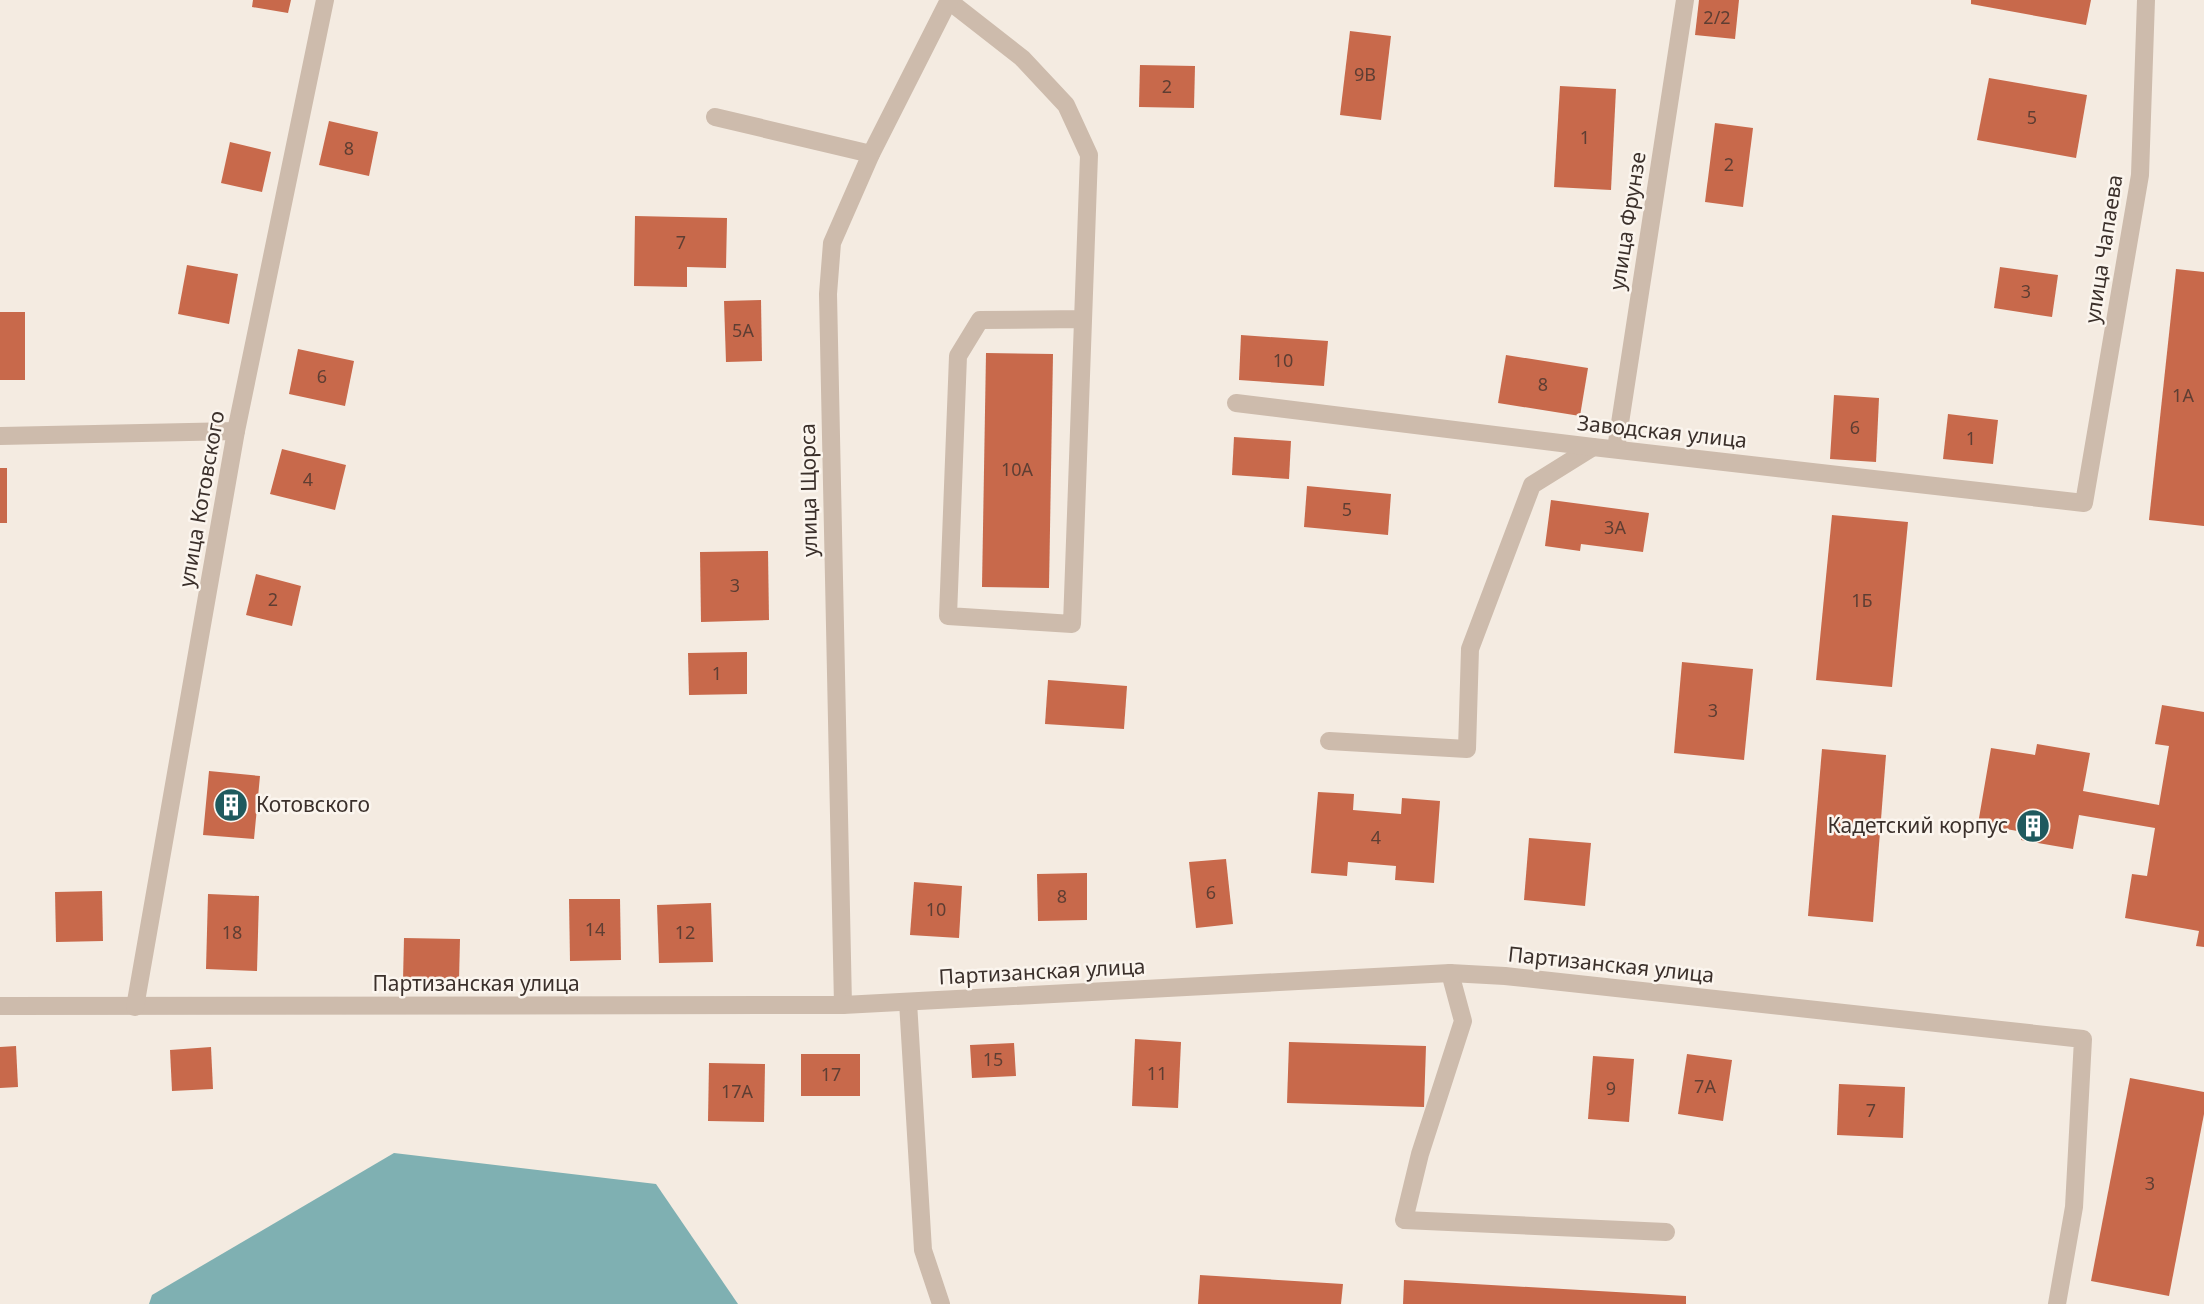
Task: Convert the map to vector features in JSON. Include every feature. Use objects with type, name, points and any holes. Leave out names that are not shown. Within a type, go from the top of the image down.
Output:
[{"type":"street","name":"улица Котовского","points":[[135,1007],[236,431],[325,0]]},
{"type":"street","points":[[949,0],[1022,58],[1066,105],[1089,155],[1072,625],[948,616],[958,356],[980,320],[1083,320]]},
{"type":"street","name":"улица Щорса","points":[[843,1005],[828,294],[832,243],[871,154],[949,0]]},
{"type":"street","name":"улица Фрунзе","points":[[1616,449],[1685,0]]},
{"type":"street","name":"улица Чапаева","points":[[2084,503],[2140,175],[2146,0]]},
{"type":"street","points":[[715,117],[871,154]]},
{"type":"street","name":"Заводская улица","points":[[1236,403],[2084,503]]},
{"type":"street","points":[[0,436],[236,431]]},
{"type":"street","points":[[1329,741],[1467,749],[1470,649],[1532,485],[1593,447]]},
{"type":"street","points":[[1450,973],[1463,1021],[1420,1154],[1404,1220],[1666,1232]]},
{"type":"street","name":"Партизанская улица","points":[[0,1006],[843,1005],[1450,973],[1504,976],[2083,1039],[2074,1207],[2057,1304]]},
{"type":"street","points":[[908,1002],[923,1250],[941,1304]]},
{"type":"water","points":[[394,1153],[656,1184],[738,1304],[149,1304],[152,1295]]},
{"type":"building","points":[[253,0],[291,0],[288,13],[252,7]]},
{"type":"building","points":[[1699,0],[1739,0],[1735,39],[1695,35]]},
{"type":"building","points":[[1971,0],[2091,0],[2086,25],[1971,4]]},
{"type":"building","points":[[1350,31],[1391,36],[1381,120],[1340,115]]},
{"type":"building","points":[[1140,65],[1195,66],[1194,108],[1139,107]]},
{"type":"building","points":[[1989,78],[2087,95],[2076,158],[1977,140]]},
{"type":"building","points":[[1560,86],[1616,89],[1611,190],[1554,187]]},
{"type":"building","points":[[329,121],[378,132],[369,176],[319,165]]},
{"type":"building","points":[[1715,123],[1753,128],[1743,207],[1705,202]]},
{"type":"building","points":[[230,142],[271,152],[262,192],[221,183]]},
{"type":"building","points":[[635,216],[727,218],[726,268],[687,267],[687,287],[634,286]]},
{"type":"building","points":[[187,265],[238,274],[229,324],[178,314]]},
{"type":"building","points":[[2000,267],[2058,275],[2052,317],[1994,308]]},
{"type":"building","points":[[2176,269],[2204,272],[2204,526],[2149,520]]},
{"type":"building","points":[[761,300],[762,361],[726,362],[724,301]]},
{"type":"building","points":[[0,312],[25,312],[25,380],[0,380]]},
{"type":"building","points":[[1241,335],[1328,341],[1324,386],[1239,380]]},
{"type":"building","points":[[298,349],[354,361],[345,406],[289,394]]},
{"type":"building","points":[[986,353],[1053,354],[1049,588],[982,587]]},
{"type":"building","points":[[1506,355],[1588,368],[1580,416],[1498,403]]},
{"type":"building","points":[[1834,395],[1879,398],[1876,462],[1830,459]]},
{"type":"building","points":[[1948,414],[1998,420],[1993,464],[1943,459]]},
{"type":"building","points":[[1234,437],[1291,441],[1289,479],[1232,475]]},
{"type":"building","points":[[282,449],[346,465],[335,510],[270,494]]},
{"type":"building","points":[[0,468],[7,468],[7,523],[0,523]]},
{"type":"building","points":[[1307,486],[1391,494],[1388,535],[1304,527]]},
{"type":"building","points":[[1551,500],[1649,513],[1643,552],[1581,544],[1580,551],[1545,546]]},
{"type":"building","points":[[1832,515],[1908,522],[1892,687],[1816,680]]},
{"type":"building","points":[[768,551],[769,620],[701,622],[700,552]]},
{"type":"building","points":[[256,574],[301,586],[292,626],[246,615]]},
{"type":"building","points":[[747,652],[747,694],[689,695],[688,653]]},
{"type":"building","points":[[1682,662],[1753,669],[1744,760],[1674,753]]},
{"type":"building","points":[[1048,680],[1127,686],[1124,729],[1045,724]]},
{"type":"building","name":"Кадетский корпус","points":[[2162,705],[2204,712],[2204,947],[2196,946],[2199,931],[2125,918],[2132,874],[2147,876],[2155,828],[2079,815],[2073,849],[2021,840],[2023,832],[1978,824],[1991,748],[2035,755],[2037,744],[2090,753],[2083,791],[2159,805],[2169,746],[2155,744]]},
{"type":"building","points":[[1822,749],[1886,755],[1873,922],[1808,916]]},
{"type":"building","name":"Котовского","points":[[209,771],[260,776],[254,839],[203,835]]},
{"type":"building","points":[[1318,792],[1354,794],[1353,810],[1401,814],[1402,798],[1440,801],[1434,883],[1395,880],[1396,866],[1348,862],[1347,876],[1311,873]]},
{"type":"building","points":[[1529,838],[1591,843],[1585,906],[1524,900]]},
{"type":"building","points":[[1226,859],[1233,924],[1196,928],[1189,862]]},
{"type":"building","points":[[1087,873],[1087,920],[1038,921],[1037,874]]},
{"type":"building","points":[[914,882],[962,886],[959,938],[910,935]]},
{"type":"building","points":[[102,891],[103,941],[56,942],[55,892]]},
{"type":"building","points":[[208,894],[259,896],[257,971],[206,969]]},
{"type":"building","points":[[569,899],[620,899],[621,960],[570,961]]},
{"type":"building","points":[[711,903],[713,962],[659,963],[657,905]]},
{"type":"building","points":[[404,938],[460,939],[459,981],[403,980]]},
{"type":"building","points":[[1135,1039],[1181,1042],[1178,1108],[1132,1106]]},
{"type":"building","points":[[1289,1042],[1426,1046],[1424,1107],[1287,1103]]},
{"type":"building","points":[[1014,1043],[1016,1076],[972,1078],[970,1045]]},
{"type":"building","points":[[16,1046],[18,1087],[0,1088],[0,1047]]},
{"type":"building","points":[[211,1047],[213,1089],[172,1091],[170,1050]]},
{"type":"building","points":[[801,1054],[860,1054],[860,1096],[801,1096]]},
{"type":"building","points":[[1687,1054],[1732,1060],[1723,1121],[1678,1114]]},
{"type":"building","points":[[1593,1056],[1634,1059],[1629,1122],[1588,1119]]},
{"type":"building","points":[[709,1063],[765,1064],[764,1122],[708,1121]]},
{"type":"building","points":[[2130,1078],[2204,1092],[2204,1114],[2169,1296],[2091,1281]]},
{"type":"building","points":[[1839,1084],[1905,1087],[1903,1138],[1837,1135]]},
{"type":"building","points":[[1200,1275],[1343,1284],[1341,1304],[1198,1304]]},
{"type":"building","points":[[1404,1280],[1686,1296],[1686,1304],[1403,1304]]},
{"type":"place","name":"Котовского","points":[[231,805]]},
{"type":"place","name":"Кадетский корпус","points":[[2033,826]]}]
